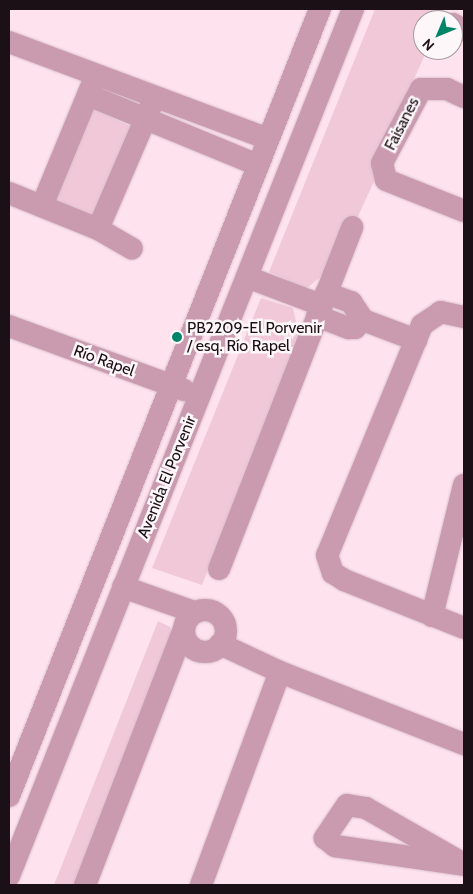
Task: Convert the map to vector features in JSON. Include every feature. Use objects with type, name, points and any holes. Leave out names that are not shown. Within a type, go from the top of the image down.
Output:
[{"type":"street","name":"Avenida El Porvenir","points":[[9,796],[169,386],[320,9]]},
{"type":"street","name":"Avenida El Porvenir","points":[[9,876],[353,9]]},
{"type":"street","points":[[9,42],[92,85],[146,119],[258,165]]},
{"type":"street","points":[[298,66],[326,77]]},
{"type":"street","points":[[92,85],[155,97],[268,139]]},
{"type":"street","points":[[42,206],[92,85]]},
{"type":"street","name":"Faisanes","points":[[464,97],[447,89],[421,89],[382,163],[386,180],[464,211]]},
{"type":"street","points":[[98,229],[155,97]]},
{"type":"street","points":[[9,193],[98,229],[132,249]]},
{"type":"street","points":[[219,569],[352,227]]},
{"type":"street","points":[[247,277],[322,304],[349,328],[355,328],[362,320],[416,340]]},
{"type":"street","points":[[464,317],[441,312],[430,316],[416,340],[327,554],[333,573],[344,580],[464,628]]},
{"type":"street","name":"Río Rapel","points":[[9,326],[199,396]]},
{"type":"street","points":[[432,616],[464,485]]},
{"type":"street","points":[[123,587],[189,621]]},
{"type":"street","points":[[85,885],[189,621],[208,610],[221,617],[225,631],[220,644],[210,651],[197,650],[187,642],[189,621]]},
{"type":"street","points":[[220,644],[280,672],[464,744]]},
{"type":"street","points":[[200,885],[280,672]]},
{"type":"street","points":[[346,805],[366,808],[464,864],[334,846],[325,838],[346,805]]},
{"type":"shaded area","points":[[375,9],[444,9],[413,10],[413,60],[423,60],[378,159],[375,179],[355,223],[324,274],[306,289],[269,272]]},
{"type":"shaded area","points":[[93,109],[132,127],[93,218],[55,202]]},
{"type":"shaded area","points":[[261,298],[293,308],[300,340],[202,585],[152,568]]},
{"type":"shaded area","points":[[158,621],[170,627],[172,635],[80,885],[54,885]]},
{"type":"place","name":"PB2209-El Porvenir / esq. Río Rapel","points":[[177,337]]}]
